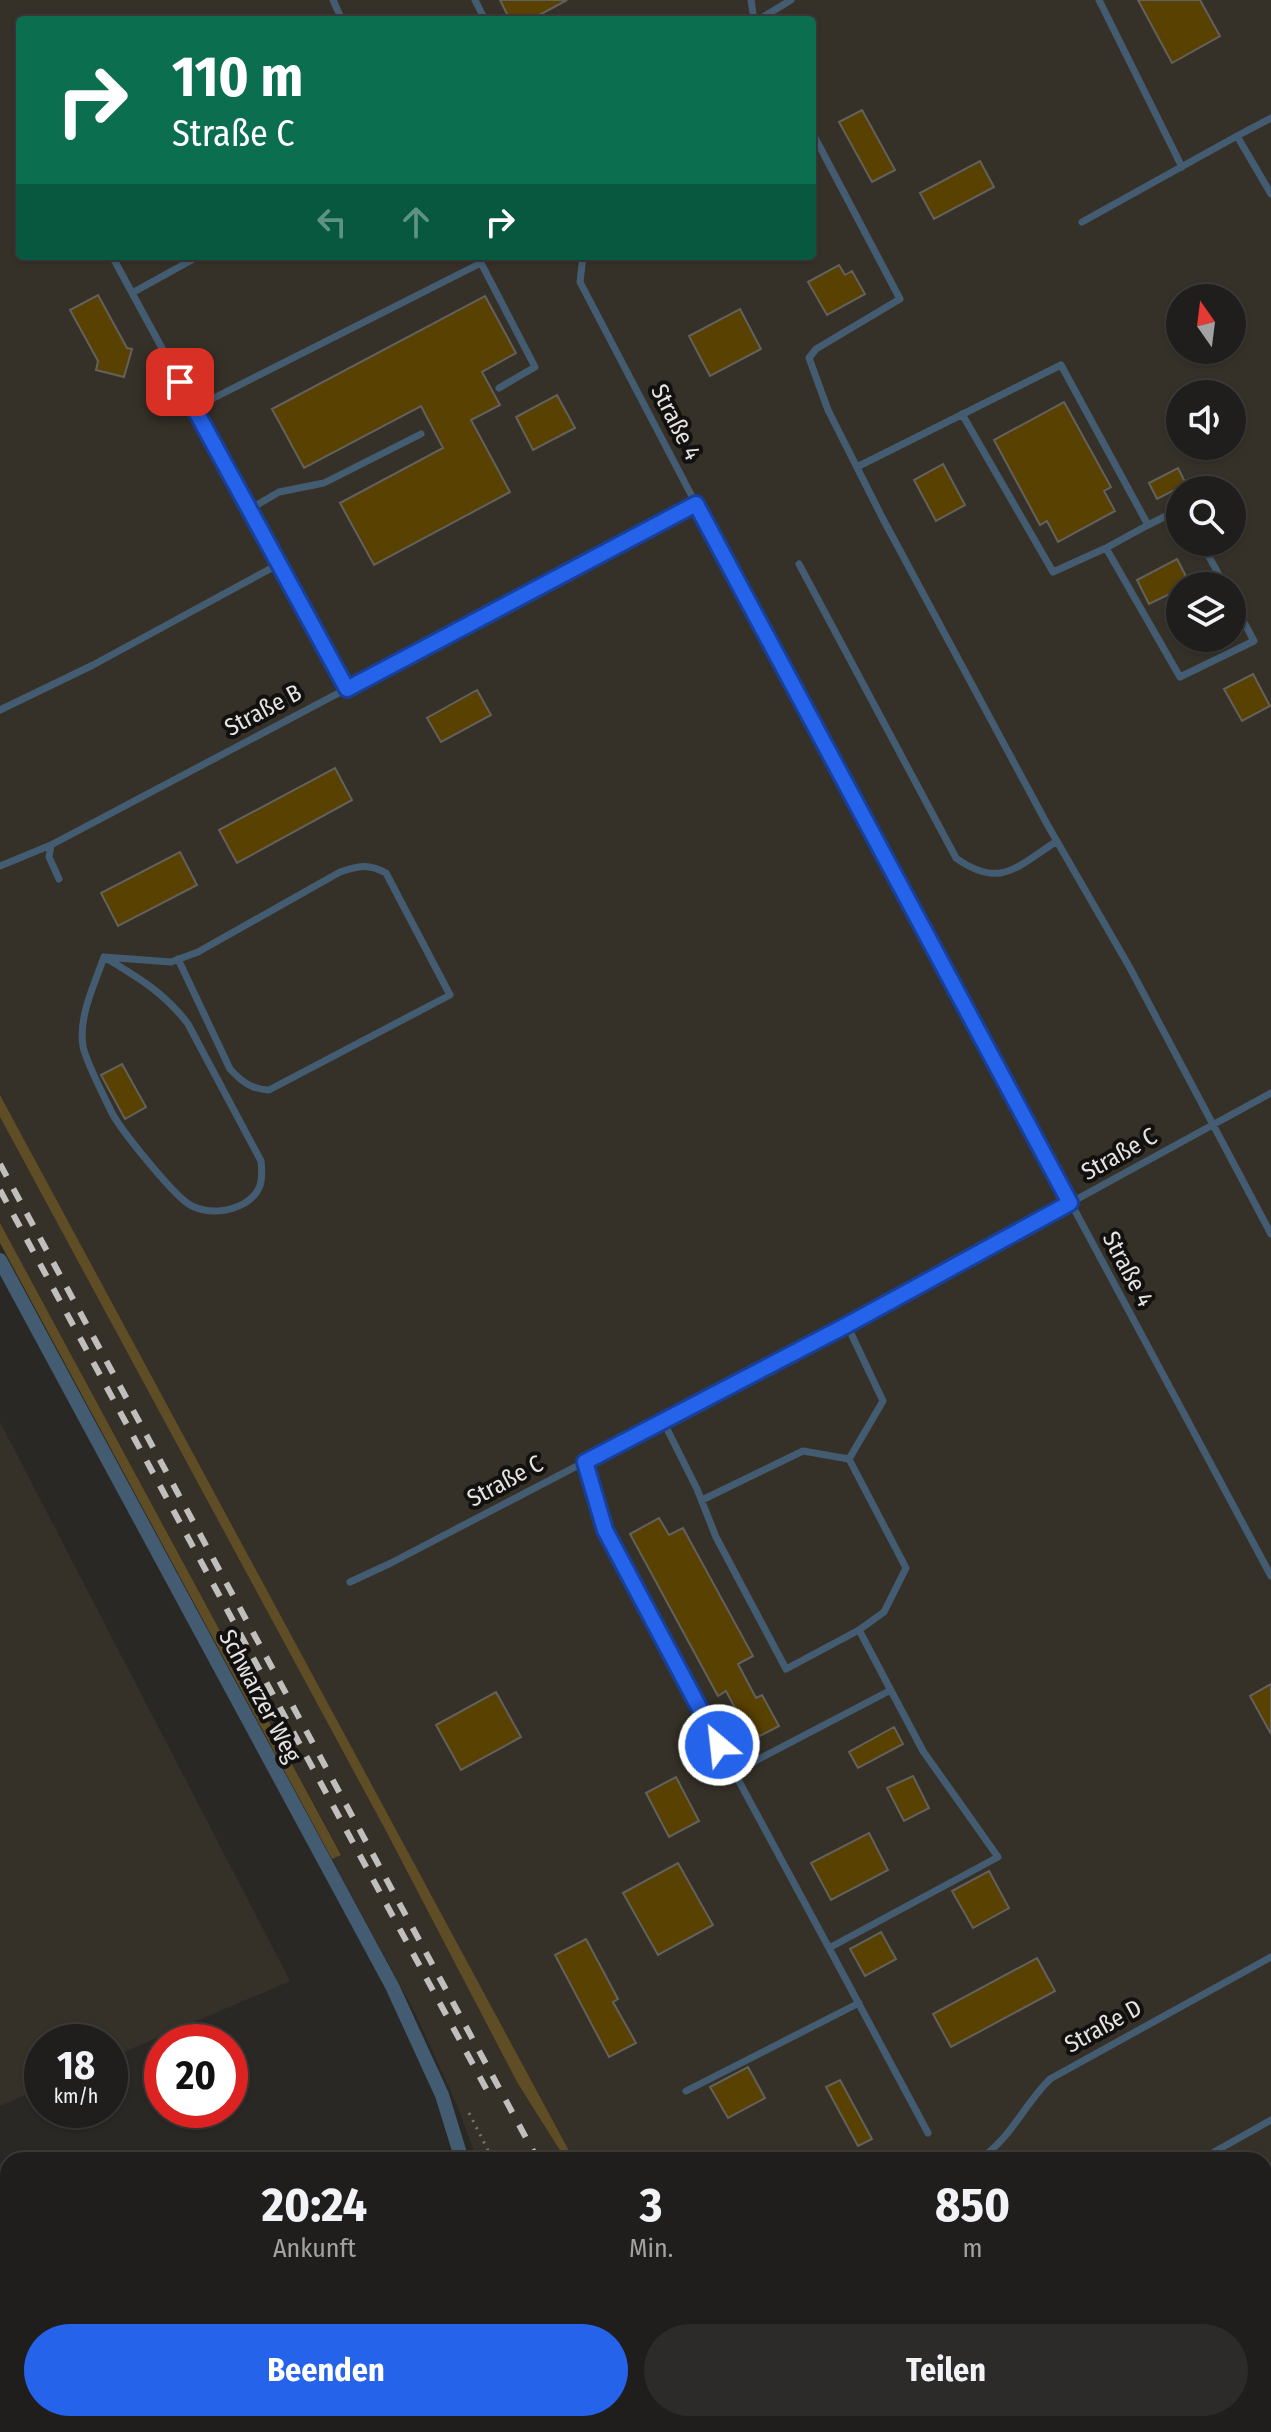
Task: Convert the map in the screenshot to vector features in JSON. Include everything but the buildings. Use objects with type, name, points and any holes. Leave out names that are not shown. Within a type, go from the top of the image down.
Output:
[{"type":"street","name":"Schwarzer Weg","points":[[0,1260],[392,1986],[442,2095],[460,2152]]},
{"type":"lane","points":[[763,16],[791,0]]},
{"type":"lane","points":[[1099,0],[1182,167]]},
{"type":"lane","points":[[1082,222],[1271,118]]},
{"type":"lane","points":[[1237,136],[1271,194]]},
{"type":"lane","points":[[816,140],[900,299],[816,349],[809,358],[828,410],[1271,1234]]},
{"type":"lane","points":[[114,260],[347,689]]},
{"type":"lane","points":[[132,293],[192,260]]},
{"type":"lane","name":"Straße 4","points":[[583,260],[580,282],[696,504],[1271,1576]]},
{"type":"lane","points":[[194,408],[481,263],[535,367],[499,388]]},
{"type":"lane","points":[[857,467],[1061,365],[1148,525]]},
{"type":"lane","points":[[962,414],[1053,572],[1166,516]]},
{"type":"lane","points":[[250,509],[279,492],[324,483],[421,434]]},
{"type":"lane","name":"Straße B","points":[[0,866],[51,845],[696,504]]},
{"type":"lane","points":[[1106,548],[1180,677],[1231,652]]},
{"type":"lane","points":[[0,710],[93,665],[279,564]]},
{"type":"lane","points":[[799,564],[956,858],[975,871],[992,875],[1013,869],[1057,841]]},
{"type":"lane","points":[[1246,626],[1254,641],[1246,645]]},
{"type":"lane","points":[[51,845],[49,857],[59,879]]},
{"type":"lane","points":[[104,957],[171,962],[178,959],[198,952],[340,872],[361,865],[373,866],[386,873],[450,995],[269,1090],[254,1089],[230,1069],[178,959]]},
{"type":"lane","points":[[104,957],[145,981],[173,1004],[188,1024],[261,1161],[263,1180],[256,1196],[241,1205],[214,1212],[191,1206],[177,1194],[114,1116],[83,1047],[84,1021],[104,957]]},
{"type":"lane","name":"Straße C","points":[[350,1582],[847,1325],[1271,1093]]},
{"type":"lane","points":[[847,1325],[883,1401],[849,1459]]},
{"type":"lane","points":[[663,1421],[702,1500],[716,1537],[786,1669],[859,1630],[884,1612],[906,1568],[849,1459]]},
{"type":"lane","points":[[702,1500],[803,1451],[849,1459]]},
{"type":"lane","points":[[585,1462],[605,1530],[928,2133]]},
{"type":"lane","points":[[829,1948],[998,1857],[923,1751],[859,1630]]},
{"type":"lane","points":[[734,1772],[891,1690]]},
{"type":"lane","name":"Straße D","points":[[988,2152],[1012,2130],[1034,2096],[1050,2079],[1271,1957]]},
{"type":"lane","points":[[686,2091],[859,2003]]},
{"type":"lane","points":[[1214,2152],[1271,2120]]},
{"type":"path","points":[[469,2113],[489,2152]]},
{"type":"shaded area","points":[[0,0],[1271,0],[1271,2152],[570,2152],[0,1095]]},
{"type":"shaded area","points":[[0,1095],[570,2152],[561,2152],[517,2082],[386,1831],[0,1117]]},
{"type":"shaded area","points":[[0,1117],[386,1831],[517,2082],[561,2152],[474,2152],[458,2107],[415,2013],[332,1859],[341,1854],[0,1223]]},
{"type":"shaded area","points":[[0,1223],[341,1855],[332,1859],[0,1243]]},
{"type":"shaded area","points":[[0,1422],[290,1981],[189,2024],[144,2024],[144,2043],[128,2050],[128,2024],[24,2024],[24,2096],[0,2106]]},
{"type":"railway","points":[[0,1164],[534,2152]]},
{"type":"railway","points":[[0,1190],[489,2094]]},
{"type":"route","points":[[180,382],[347,689],[696,504],[1070,1203],[847,1325],[585,1462],[605,1530],[719,1745]]}]
